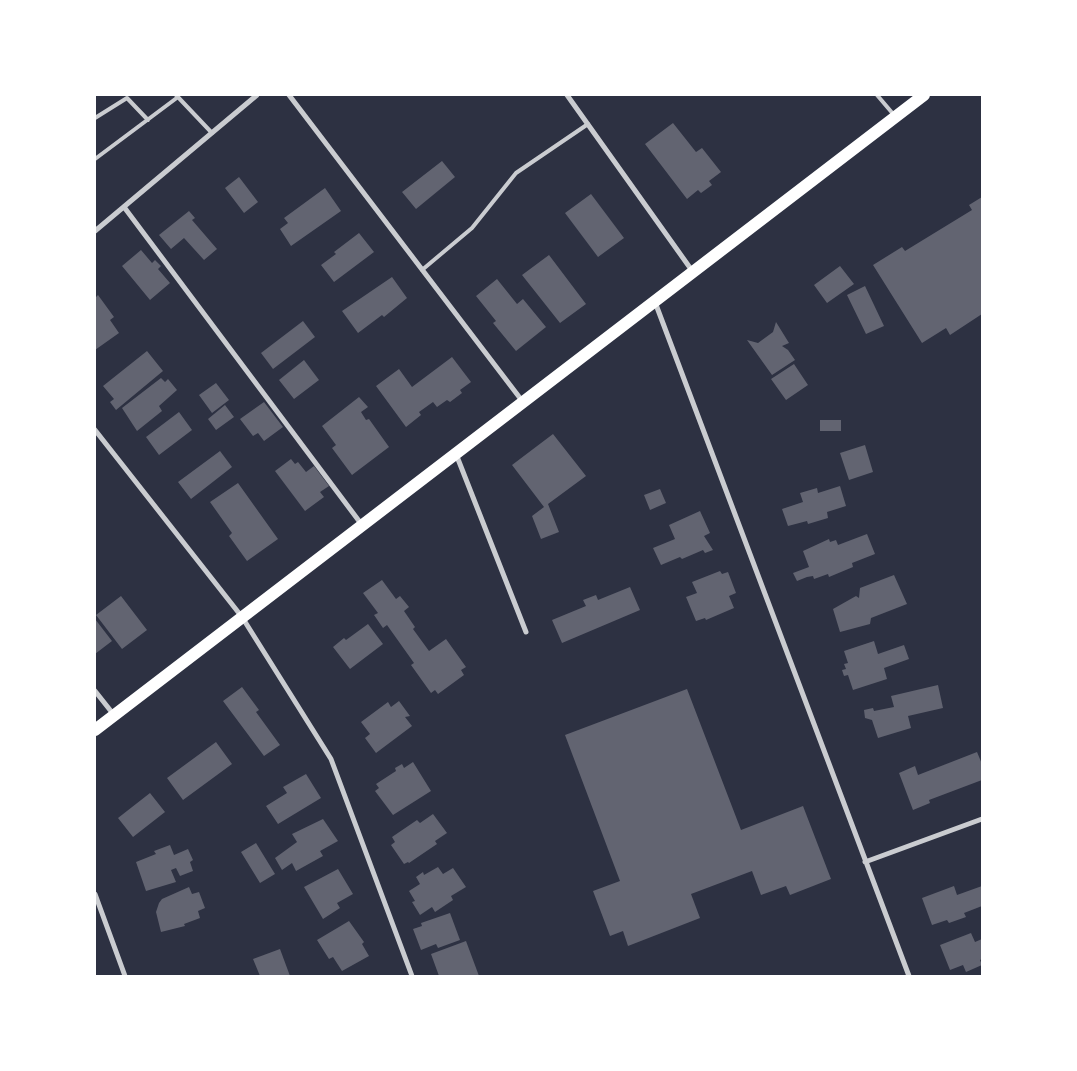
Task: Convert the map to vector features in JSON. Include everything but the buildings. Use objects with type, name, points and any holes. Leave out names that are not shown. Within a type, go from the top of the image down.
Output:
[{"type":"main road","points":[[95,730],[924,95]]},
{"type":"street","points":[[95,231],[257,95]]},
{"type":"street","points":[[289,95],[523,402]]},
{"type":"street","points":[[568,95],[693,272]]},
{"type":"street","points":[[124,207],[362,525]]},
{"type":"street","points":[[655,301],[909,976]]},
{"type":"street","points":[[95,430],[242,617],[331,758],[412,976]]},
{"type":"street","points":[[456,454],[526,632]]},
{"type":"street","points":[[95,691],[114,715]]},
{"type":"street","points":[[865,862],[982,819]]},
{"type":"street","points":[[95,894],[125,976]]},
{"type":"lane","points":[[877,95],[896,117]]},
{"type":"lane","points":[[95,159],[177,96],[212,133]]},
{"type":"lane","points":[[95,118],[127,98],[148,120]]},
{"type":"lane","points":[[422,270],[472,228],[516,174],[589,124]]}]
